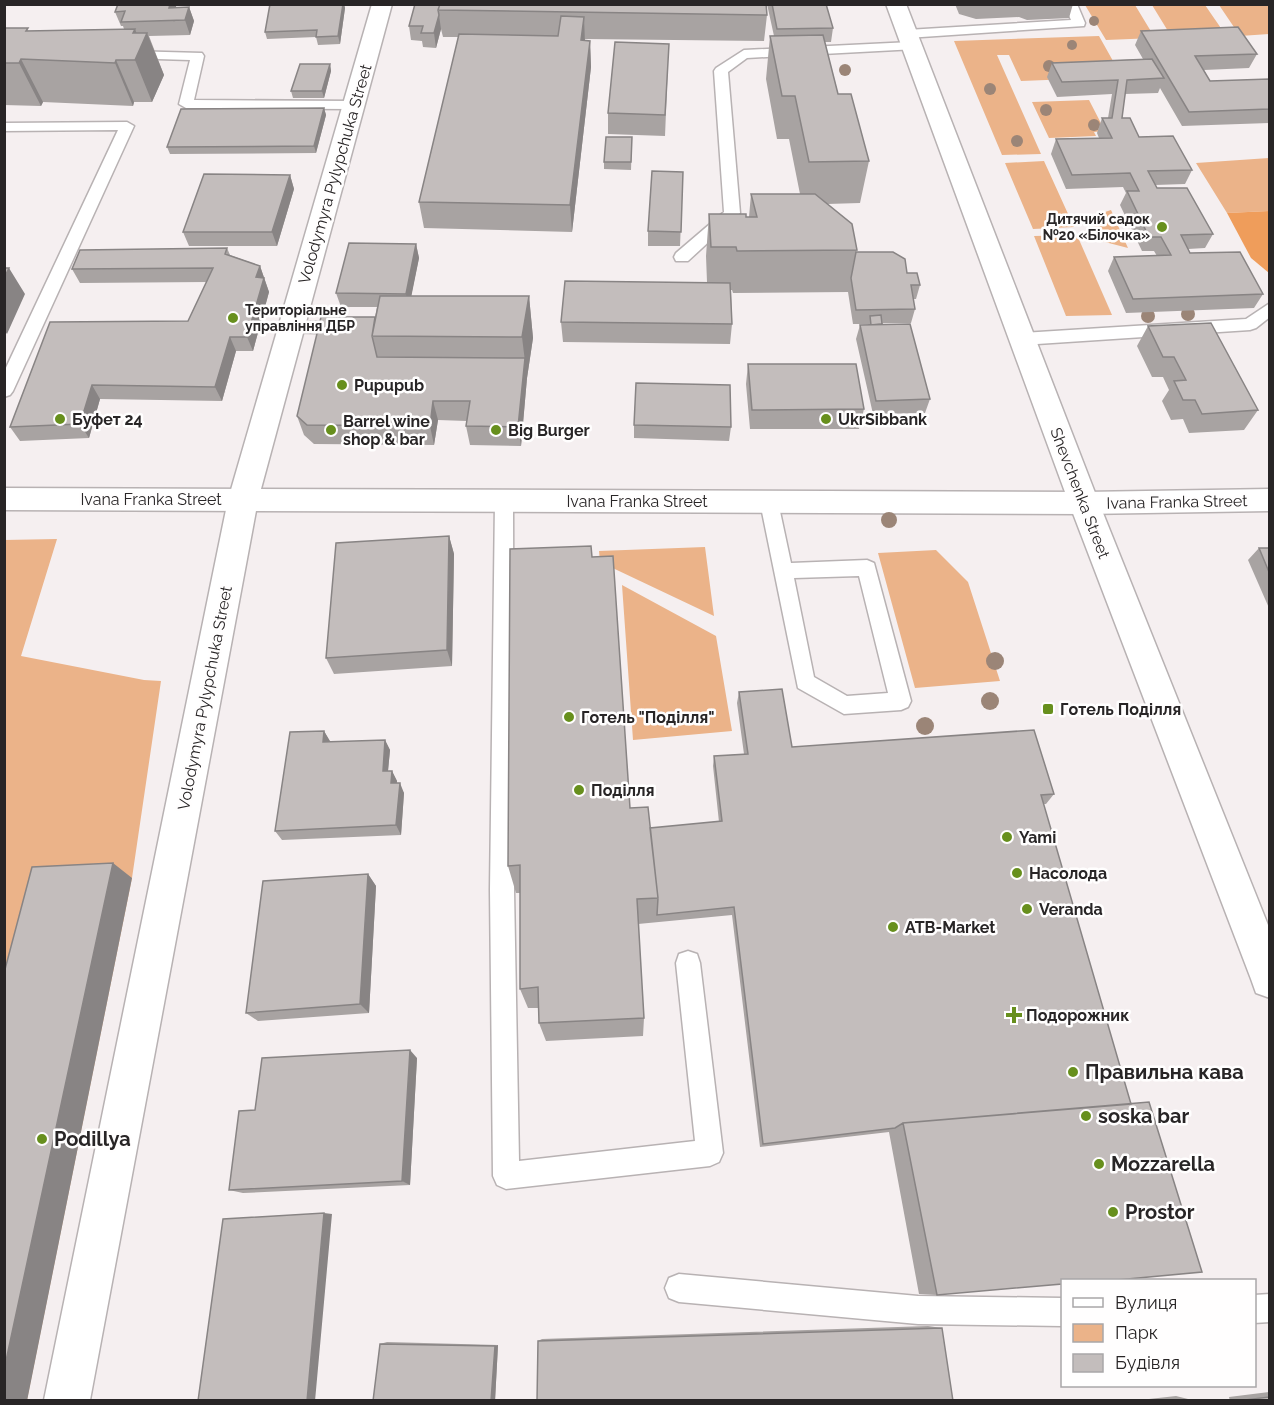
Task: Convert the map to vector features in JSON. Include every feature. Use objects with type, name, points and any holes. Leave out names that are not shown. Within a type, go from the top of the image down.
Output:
[{"type":"street","name":"Volodymyra Pylypchuka Street","points":[[68,1401],[243,500],[382,4]]},
{"type":"street","name":"Shevchenka Street","points":[[896,4],[1084,503],[1269,979]]},
{"type":"street","name":"Ivana Franka Street","points":[[4,499],[1084,503],[1269,500]]},
{"type":"lane","points":[[682,257],[732,213],[721,71],[744,54],[1079,23],[1070,4]]},
{"type":"lane","points":[[118,55],[197,56],[186,104],[354,105]]},
{"type":"lane","points":[[4,126],[127,126],[4,391]]},
{"type":"lane","points":[[1022,339],[1250,324],[1269,308]]},
{"type":"lane","points":[[291,328],[365,328]]},
{"type":"lane","points":[[504,501],[502,890],[507,1176],[710,1153],[688,963]]},
{"type":"lane","points":[[769,502],[805,682],[844,705],[901,701],[867,568],[783,571]]},
{"type":"lane","points":[[679,1288],[918,1310],[1061,1312]]},
{"type":"green space","points":[[1085,5],[1135,5],[1155,38],[1106,40]]},
{"type":"green space","points":[[1152,5],[1205,5],[1225,34],[1171,36]]},
{"type":"green space","points":[[1219,5],[1269,5],[1269,34],[1240,36]]},
{"type":"green space","points":[[1099,36],[1122,77],[1021,81],[1009,55],[997,55],[1041,154],[1002,155],[954,41]]},
{"type":"green space","points":[[1089,100],[1105,131],[1094,132],[1096,136],[1049,138],[1032,102]]},
{"type":"green space","points":[[1269,158],[1269,211],[1227,213],[1196,163]]},
{"type":"green space","points":[[1044,161],[1074,227],[1033,229],[1005,163]]},
{"type":"green space","points":[[1111,210],[1128,248],[1101,241],[1090,217]]},
{"type":"green space","points":[[1077,235],[1112,315],[1066,316],[1034,236]]},
{"type":"green space","name":"Podillya","points":[[57,539],[21,656],[144,680],[161,681],[132,878],[27,1400],[4,1400],[4,540]]},
{"type":"green space","points":[[705,547],[714,616],[600,562],[599,551]]},
{"type":"green space","points":[[936,550],[968,582],[1000,681],[915,688],[878,553]]},
{"type":"green space","points":[[622,585],[716,636],[732,731],[633,740]]},
{"type":"shaded area","points":[[1270,211],[1269,273],[1251,258],[1227,213]]},
{"type":"building","points":[[118,4],[170,4],[169,8],[189,7],[185,20],[121,22],[125,11],[115,12]]},
{"type":"building","points":[[270,4],[343,4],[338,36],[316,37],[317,30],[265,32]]},
{"type":"building","points":[[415,4],[440,4],[434,33],[421,33],[423,26],[409,26]]},
{"type":"building","points":[[440,4],[766,4],[767,15],[438,10]]},
{"type":"building","points":[[772,4],[826,4],[833,28],[777,29]]},
{"type":"building","points":[[561,16],[584,17],[581,40],[590,41],[570,205],[419,202],[459,34],[558,36]]},
{"type":"building","points":[[1238,27],[1257,54],[1195,56],[1210,81],[1269,79],[1269,109],[1189,112],[1141,31]]},
{"type":"building","points":[[4,28],[28,28],[26,31],[135,29],[133,33],[147,33],[135,60],[116,60],[115,63],[21,59],[19,63],[4,63]]},
{"type":"building","points":[[823,35],[838,94],[851,94],[869,161],[809,162],[795,96],[782,96],[770,36]]},
{"type":"building","points":[[615,42],[669,44],[665,115],[608,113]]},
{"type":"building","points":[[1152,59],[1164,78],[1127,80],[1122,118],[1130,118],[1139,137],[1173,136],[1192,170],[1148,171],[1157,188],[1187,188],[1213,234],[1181,235],[1190,253],[1240,252],[1263,294],[1133,299],[1114,257],[1171,255],[1161,237],[1149,237],[1127,191],[1139,191],[1130,173],[1072,175],[1056,139],[1112,138],[1102,118],[1112,118],[1118,80],[1062,82],[1052,63]]},
{"type":"building","points":[[300,64],[330,64],[322,91],[291,91]]},
{"type":"building","points":[[324,108],[314,146],[167,147],[181,109]]},
{"type":"building","points":[[606,137],[632,137],[631,162],[604,162]]},
{"type":"building","points":[[652,171],[683,172],[681,232],[648,231]]},
{"type":"building","points":[[204,174],[290,175],[272,232],[183,232]]},
{"type":"building","points":[[751,194],[815,194],[852,224],[857,250],[737,251],[736,247],[711,247],[709,214],[746,214],[746,217],[757,217]]},
{"type":"building","points":[[349,243],[416,244],[406,294],[336,293]]},
{"type":"building","points":[[227,248],[225,254],[260,266],[256,277],[264,278],[247,337],[230,337],[215,387],[92,385],[80,424],[10,427],[50,322],[188,321],[213,268],[72,269],[80,250]]},
{"type":"building","points":[[856,252],[893,252],[905,259],[907,273],[917,273],[920,285],[911,285],[915,309],[856,310],[851,278]]},
{"type":"building","points":[[4,268],[9,268],[4,278]]},
{"type":"building","points":[[565,281],[730,283],[732,324],[561,322]]},
{"type":"building","points":[[380,296],[529,296],[522,337],[372,336]]},
{"type":"building","points":[[881,315],[882,324],[871,325],[870,316]]},
{"type":"building","points":[[321,317],[375,317],[372,336],[377,357],[525,358],[518,427],[466,426],[470,401],[433,401],[430,426],[307,425],[297,416]]},
{"type":"building","points":[[1211,323],[1258,410],[1202,414],[1195,400],[1183,400],[1174,381],[1186,380],[1174,357],[1163,357],[1148,326]]},
{"type":"building","points":[[910,324],[930,399],[876,401],[860,325]]},
{"type":"building","points":[[748,364],[856,364],[864,409],[752,410]]},
{"type":"building","points":[[636,383],[730,385],[731,427],[634,425]]},
{"type":"building","points":[[449,536],[447,650],[326,658],[336,543]]},
{"type":"building","name":"Готель \"Поділля\"","points":[[591,546],[592,557],[613,556],[630,808],[648,807],[658,898],[637,899],[644,1018],[539,1023],[538,987],[520,989],[520,865],[508,866],[510,549]]},
{"type":"building","points":[[1259,548],[1269,548],[1269,572]]},
{"type":"building","points":[[782,689],[792,747],[1034,730],[1054,794],[1041,795],[1131,1104],[903,1123],[895,1128],[763,1144],[734,907],[657,915],[658,898],[650,828],[722,821],[714,756],[748,754],[739,692]]},
{"type":"building","points":[[324,731],[323,742],[385,740],[383,771],[392,771],[391,783],[400,783],[396,825],[275,831],[290,732]]},
{"type":"building","points":[[113,863],[4,1370],[4,973],[32,867]]},
{"type":"building","points":[[368,874],[360,1004],[246,1013],[263,881]]},
{"type":"building","points":[[410,1050],[402,1181],[229,1190],[239,1111],[255,1110],[262,1058]]},
{"type":"building","points":[[1149,1102],[1202,1272],[1127,1279],[1061,1279],[1061,1284],[937,1295],[903,1123]]},
{"type":"building","points":[[324,1213],[307,1401],[198,1401],[223,1219]]},
{"type":"building","points":[[942,1328],[953,1401],[537,1401],[538,1341]]},
{"type":"building","points":[[380,1344],[495,1346],[491,1401],[373,1401]]},
{"type":"building","points":[[1269,1397],[1269,1401],[1245,1400]]},
{"type":"place","name":"Дитячий садок №20 «Білочка»","points":[[1162,227]]},
{"type":"place","name":"Територіальне управління ДБР","points":[[233,318]]},
{"type":"place","name":"Pupupub","points":[[342,385]]},
{"type":"place","name":"Буфет 24","points":[[60,419]]},
{"type":"place","name":"UkrSibbank","points":[[826,419]]},
{"type":"place","name":"Barrel wine shop & bar","points":[[331,430]]},
{"type":"place","name":"Big Burger","points":[[496,430]]},
{"type":"place","name":"Готель Поділля","points":[[1048,709]]},
{"type":"place","name":"Готель \"Поділля\"","points":[[569,717]]},
{"type":"place","name":"Поділля","points":[[579,790]]},
{"type":"place","name":"Yami","points":[[1007,837]]},
{"type":"place","name":"Насолода","points":[[1017,873]]},
{"type":"place","name":"Veranda","points":[[1027,909]]},
{"type":"place","name":"ATB-Market","points":[[893,927]]},
{"type":"place","name":"Подорожник","points":[[1014,1015]]},
{"type":"place","name":"Правильна кава","points":[[1073,1072]]},
{"type":"place","name":"soska bar","points":[[1086,1116]]},
{"type":"place","name":"Podillya","points":[[42,1139]]},
{"type":"place","name":"Mozzarella","points":[[1099,1164]]},
{"type":"place","name":"Prostor","points":[[1113,1212]]}]
